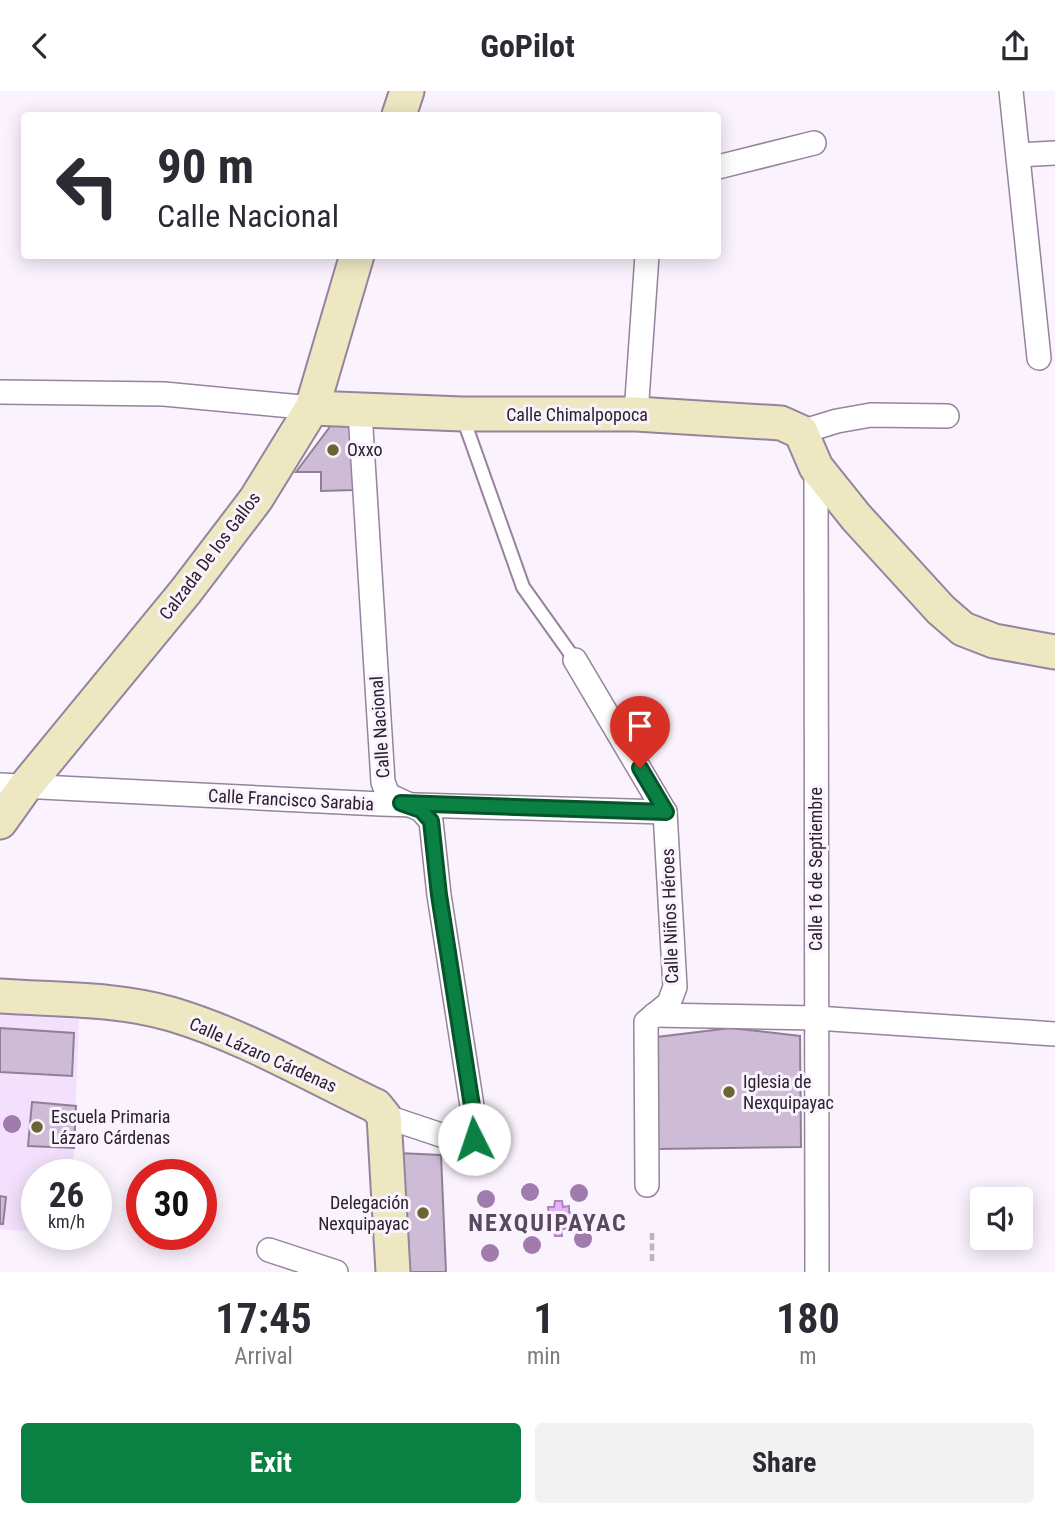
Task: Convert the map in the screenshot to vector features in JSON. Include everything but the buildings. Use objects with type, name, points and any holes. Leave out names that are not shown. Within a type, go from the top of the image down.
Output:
[{"type":"main road","points":[[400,112],[407,91]]},
{"type":"main road","name":"Calzada De los Gallos","points":[[0,822],[12,786],[186,591],[256,499],[312,408],[356,259]]},
{"type":"main road","name":"Calle Chimalpopoca","points":[[312,408],[359,412],[461,414],[636,414],[781,423],[801,432]]},
{"type":"main road","points":[[801,432],[816,467],[873,536],[941,610],[963,628],[994,641],[1054,645]]},
{"type":"main road","name":"Calle Lázaro Cárdenas","points":[[0,996],[130,1005],[171,1014],[219,1031],[376,1106],[384,1116]]},
{"type":"main road","points":[[384,1116],[393,1272]]},
{"type":"street","points":[[1011,91],[1039,358]]},
{"type":"street","points":[[721,166],[814,143]]},
{"type":"street","points":[[1018,155],[1055,153]]},
{"type":"street","points":[[636,414],[647,259]]},
{"type":"street","name":"Calle Chimalpopoca","points":[[0,392],[164,394],[312,408]]},
{"type":"street","name":"Calle Nacional","points":[[359,412],[383,782],[388,795],[421,810],[431,821],[439,895],[475,1125],[474,1139]]},
{"type":"street","points":[[801,432],[837,421],[871,415],[947,417]]},
{"type":"street","name":"Calle 16 de Septiembre","points":[[816,467],[817,1272]]},
{"type":"street","name":"Calle Niños Héroes","points":[[575,660],[666,812],[675,987],[669,1003],[646,1022],[647,1185]]},
{"type":"street","name":"Calle Francisco Sarabia","points":[[12,786],[666,812]]},
{"type":"street","points":[[654,1015],[816,1018],[1055,1034]]},
{"type":"street","name":"Calle Lázaro Cárdenas","points":[[384,1116],[465,1143],[474,1139]]},
{"type":"street","points":[[269,1249],[336,1272]]},
{"type":"lane","points":[[461,414],[523,586],[575,660]]},
{"type":"path","points":[[652,1233],[652,1263]]},
{"type":"shaded area","name":"Escuela Primaria Lázaro Cárdenas","points":[[0,1013],[79,1020],[74,1159],[21,1159],[21,1231],[0,1229]]},
{"type":"shaded area","points":[[555,1201],[562,1201],[563,1207],[569,1206],[569,1212],[574,1214],[574,1220],[568,1222],[568,1229],[561,1229],[562,1236],[555,1236],[554,1229],[547,1229],[548,1223],[542,1223],[541,1215],[549,1214],[548,1207],[554,1207]]},
{"type":"place","name":"Oxxo","points":[[333,450]]},
{"type":"place","name":"Iglesia de Nexquipayac","points":[[729,1092]]},
{"type":"place","name":"Escuela Primaria Lázaro Cárdenas","points":[[37,1127]]},
{"type":"place","name":"Delegación Nexquipayac","points":[[423,1213]]},
{"type":"district","name":"NEXQUIPAYAC","points":[[548,1223]]},
{"type":"route","points":[[474,1139],[475,1125],[439,895],[431,821],[421,810],[401,803],[666,812],[640,768]]}]
